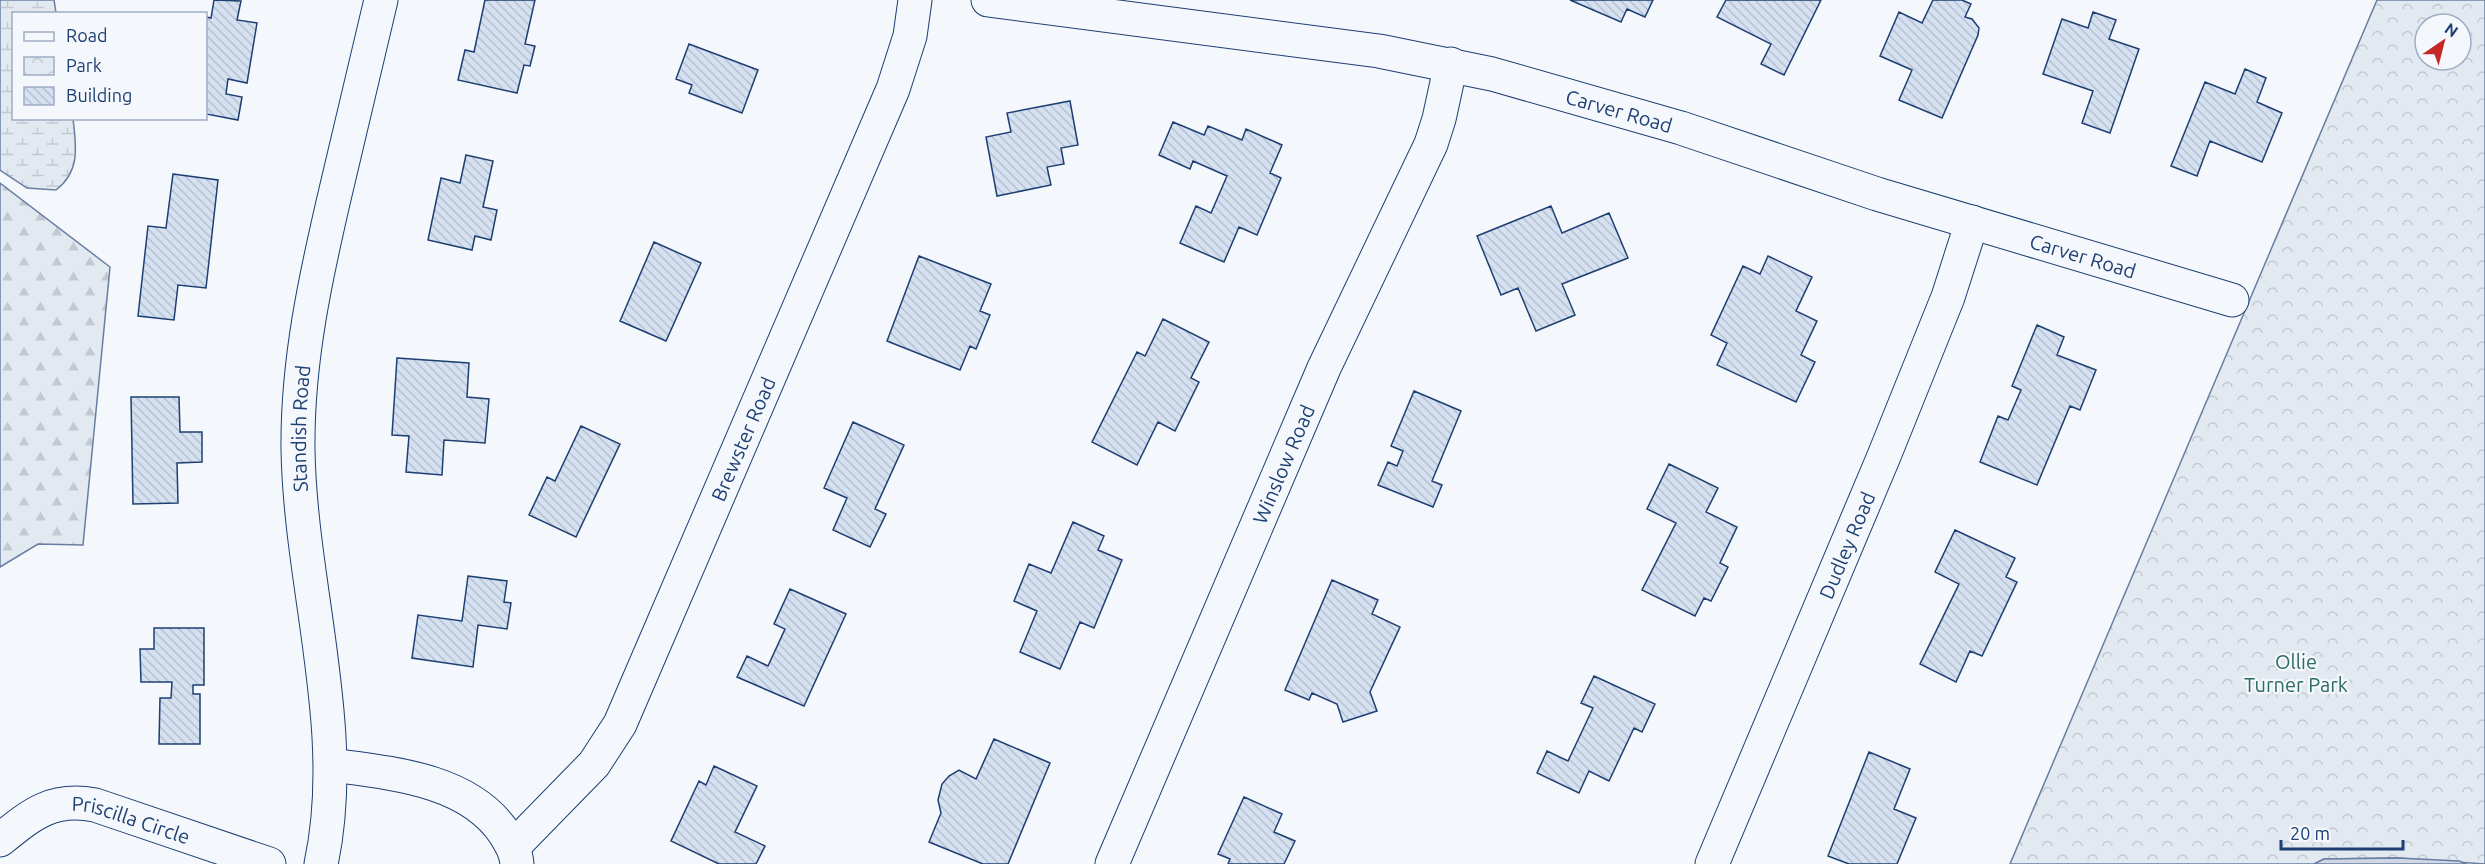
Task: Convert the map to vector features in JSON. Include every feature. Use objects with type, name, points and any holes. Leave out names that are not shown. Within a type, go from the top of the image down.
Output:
[{"type":"street","name":"Standish Road","points":[[321,864],[327,830],[331,765],[299,494],[299,405],[316,275],[381,0]]},
{"type":"street","name":"Brewster Road","points":[[331,765],[390,774],[458,794],[492,817],[515,855],[608,745],[620,724],[893,89],[910,36],[915,0]]},
{"type":"street","name":"Carver Road","points":[[988,0],[1379,51],[1451,64],[1680,128],[1877,194],[2232,300]]},
{"type":"street","name":"Winslow Road","points":[[1112,864],[1331,351],[1431,144],[1451,64]]},
{"type":"street","name":"Dudley Road","points":[[1712,864],[1884,456],[1948,297],[1972,222]]},
{"type":"street","name":"Priscilla Circle","points":[[0,840],[37,812],[56,804],[75,801],[95,805],[269,864]]},
{"type":"green space","points":[[0,0],[54,0],[56,12],[12,12],[12,120],[73,120],[76,148],[73,166],[70,175],[56,190],[27,188],[0,170]]},
{"type":"green space","name":"Ollie Turner Park","points":[[2377,0],[2485,0],[2485,864],[2398,858],[2324,859],[2314,864],[2010,864]]},
{"type":"green space","points":[[0,183],[110,267],[83,545],[38,544],[0,567]]},
{"type":"water","points":[[2398,858],[2459,861],[2467,864],[2314,864],[2324,859]]},
{"type":"building","points":[[214,0],[241,1],[237,20],[257,23],[247,83],[228,79],[226,94],[242,97],[238,120],[207,114],[207,17],[211,18]]},
{"type":"building","points":[[485,0],[535,0],[525,44],[535,46],[530,66],[524,65],[517,93],[458,80],[465,50],[474,52]]},
{"type":"building","points":[[1570,0],[1653,0],[1645,17],[1627,9],[1621,22]]},
{"type":"building","points":[[1726,0],[1821,0],[1784,75],[1761,64],[1771,44],[1717,17]]},
{"type":"building","points":[[1933,0],[1962,0],[1971,4],[1965,17],[1972,19],[1979,28],[1942,118],[1899,100],[1912,70],[1880,56],[1899,12],[1922,23]]},
{"type":"building","points":[[2093,12],[2116,20],[2109,39],[2139,49],[2110,133],[2082,123],[2093,91],[2043,74],[2062,19],[2088,28]]},
{"type":"building","points":[[689,44],[758,70],[742,113],[689,93],[692,85],[676,79]]},
{"type":"building","points":[[2245,69],[2266,78],[2257,102],[2282,113],[2262,162],[2210,141],[2197,176],[2171,166],[2205,82],[2235,94]]},
{"type":"building","points":[[1070,101],[1078,145],[1061,148],[1064,164],[1047,167],[1051,185],[997,196],[986,137],[1011,132],[1007,113]]},
{"type":"building","points":[[1173,122],[1204,135],[1208,126],[1242,140],[1246,129],[1282,145],[1270,173],[1281,178],[1257,235],[1239,227],[1224,262],[1180,243],[1196,206],[1211,213],[1227,176],[1193,161],[1190,169],[1159,155]]},
{"type":"building","points":[[466,155],[493,161],[483,207],[497,210],[491,240],[475,236],[472,250],[428,240],[441,178],[460,183]]},
{"type":"building","points":[[173,174],[218,180],[206,288],[178,285],[174,320],[138,316],[148,226],[166,228]]},
{"type":"building","points":[[1551,206],[1562,233],[1609,213],[1628,258],[1562,284],[1575,315],[1536,331],[1518,288],[1501,295],[1477,236]]},
{"type":"building","points":[[654,242],[701,263],[666,341],[620,321]]},
{"type":"building","points":[[919,256],[991,284],[980,311],[990,315],[976,349],[970,346],[960,370],[887,341]]},
{"type":"building","points":[[1768,256],[1812,277],[1796,311],[1817,321],[1801,355],[1815,362],[1796,402],[1717,365],[1727,343],[1711,335],[1743,266],[1760,274]]},
{"type":"building","points":[[1163,319],[1209,342],[1191,378],[1199,382],[1175,431],[1158,422],[1137,465],[1092,442],[1137,352],[1145,356]]},
{"type":"building","points":[[2037,325],[2064,337],[2057,355],[2096,370],[2080,410],[2070,406],[2037,485],[1980,462],[1998,416],[2008,420],[2021,390],[2012,386]]},
{"type":"building","points":[[397,358],[469,363],[467,397],[489,399],[485,443],[444,440],[442,475],[406,472],[409,436],[392,435]]},
{"type":"building","points":[[1414,391],[1461,411],[1432,481],[1442,485],[1433,507],[1378,485],[1388,462],[1397,466],[1403,451],[1391,446]]},
{"type":"building","points":[[131,397],[179,397],[180,432],[202,432],[202,462],[177,463],[178,503],[133,504]]},
{"type":"building","points":[[853,422],[904,445],[875,509],[886,514],[870,547],[833,530],[847,498],[824,488]]},
{"type":"building","points":[[581,426],[620,444],[576,537],[529,515],[547,477],[555,481]]},
{"type":"building","points":[[1669,464],[1718,488],[1706,512],[1737,527],[1720,563],[1728,567],[1711,601],[1704,598],[1695,616],[1642,590],[1676,523],[1647,509]]},
{"type":"building","points":[[1073,522],[1104,536],[1098,550],[1122,560],[1094,628],[1080,622],[1060,669],[1020,652],[1037,611],[1014,601],[1029,564],[1051,573]]},
{"type":"building","points":[[1955,530],[2015,558],[2006,577],[2017,582],[1982,656],[1970,651],[1956,682],[1920,664],[1959,584],[1935,572]]},
{"type":"building","points":[[468,576],[507,581],[504,602],[511,603],[507,629],[478,625],[473,667],[412,658],[418,615],[462,621]]},
{"type":"building","points":[[1332,580],[1378,600],[1372,614],[1400,627],[1370,692],[1377,711],[1343,722],[1337,704],[1312,693],[1309,700],[1285,690]]},
{"type":"building","points":[[790,589],[846,614],[804,706],[737,677],[747,656],[768,666],[785,629],[774,624]]},
{"type":"building","points":[[154,628],[204,628],[204,685],[193,685],[193,694],[200,694],[200,744],[159,744],[160,698],[171,698],[172,682],[141,682],[140,649],[154,649]]},
{"type":"building","points":[[1594,676],[1655,704],[1642,732],[1634,728],[1609,781],[1589,771],[1579,793],[1537,773],[1547,751],[1568,761],[1593,708],[1581,703]]},
{"type":"building","points":[[994,739],[1050,763],[1008,864],[983,864],[929,842],[941,813],[938,800],[942,784],[959,770],[976,779]]},
{"type":"building","points":[[1869,752],[1910,769],[1894,809],[1916,818],[1897,864],[1849,864],[1828,856]]},
{"type":"building","points":[[714,766],[757,786],[735,832],[765,846],[756,864],[719,864],[671,841],[699,781],[706,785]]},
{"type":"building","points":[[1244,797],[1282,814],[1274,832],[1295,841],[1284,864],[1228,864],[1230,859],[1218,854]]}]
